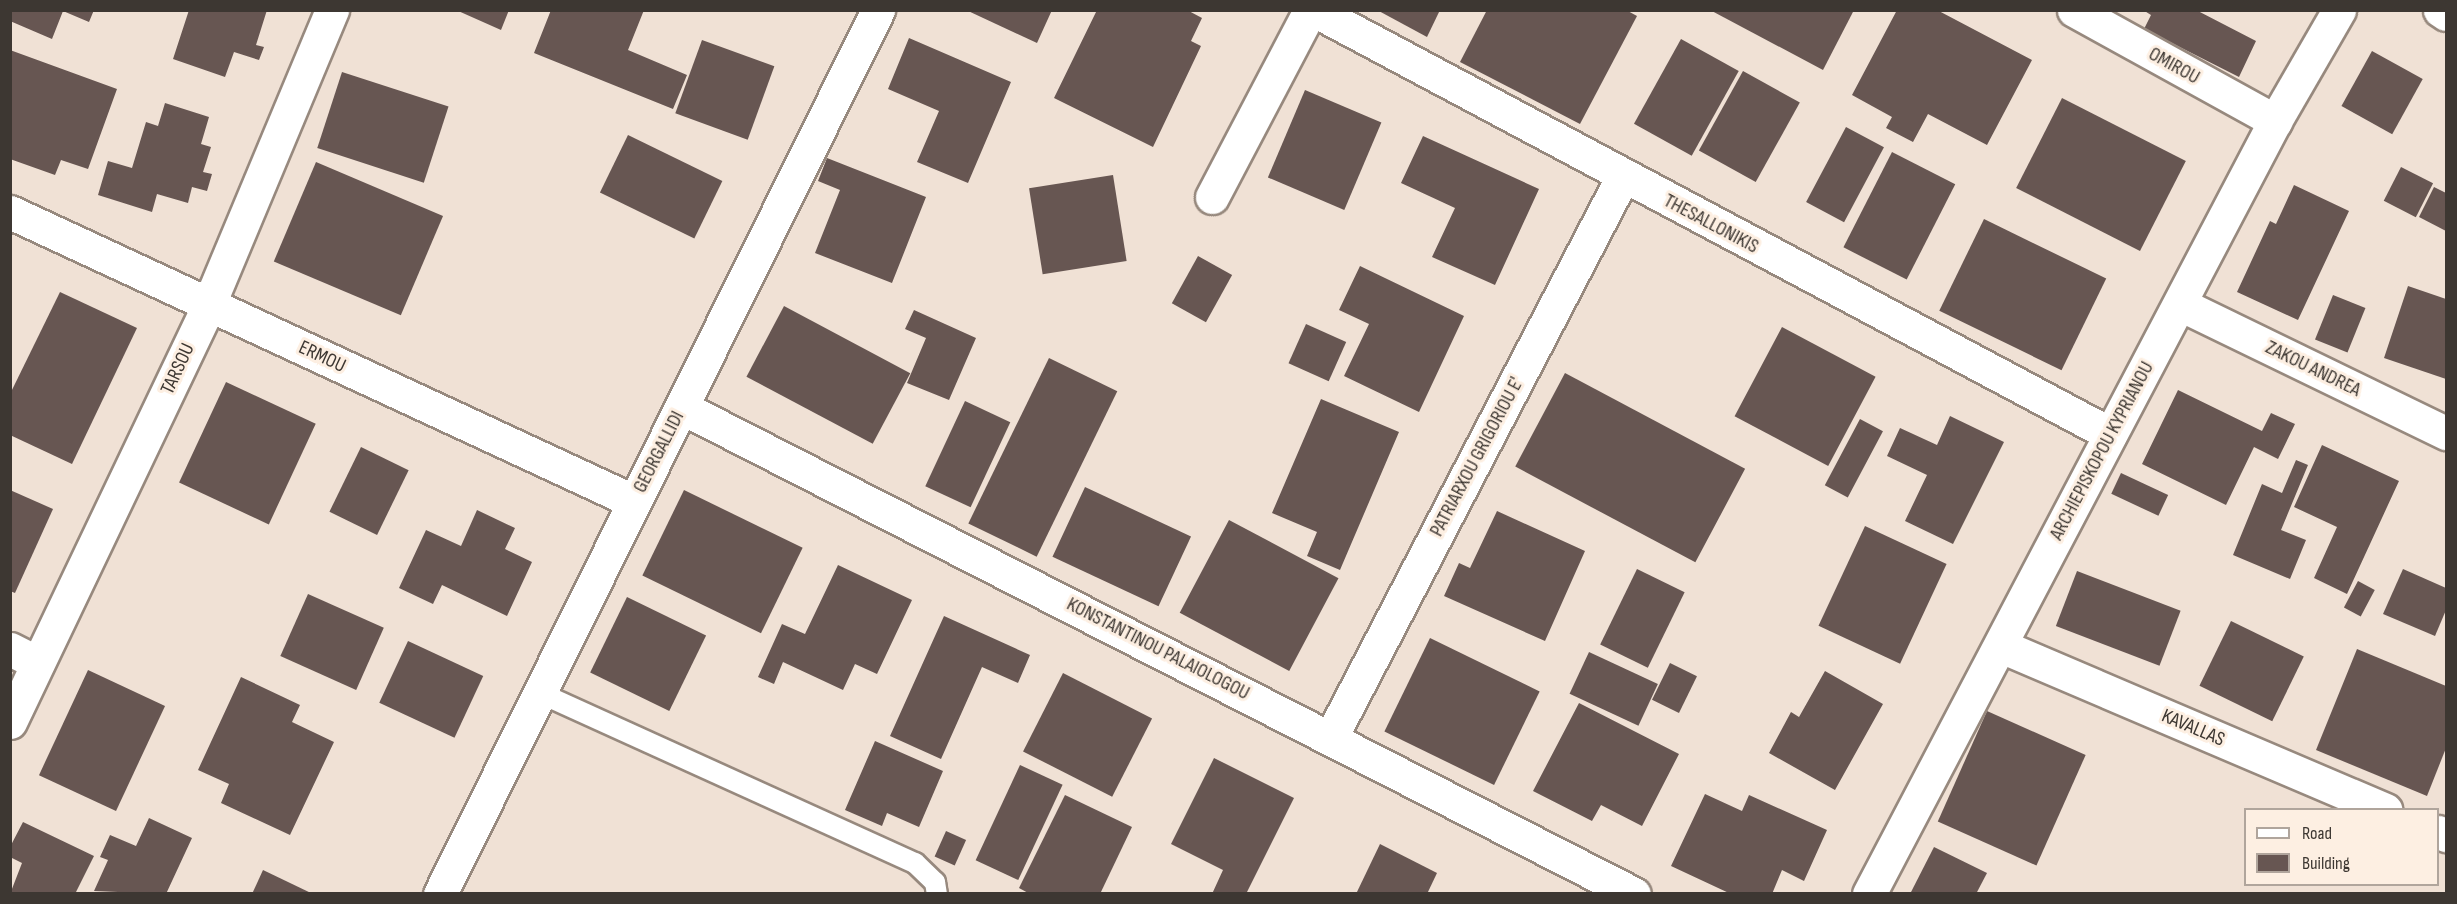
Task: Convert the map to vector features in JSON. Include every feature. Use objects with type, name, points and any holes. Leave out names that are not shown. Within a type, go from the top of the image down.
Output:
[{"type":"street","name":"TARSOU","points":[[10,722],[24,656],[209,304],[332,10]]},
{"type":"street","name":"GEORGALLIDI","points":[[441,894],[633,501],[879,10]]},
{"type":"street","name":"THESALLONIKIS","points":[[1312,10],[1622,178],[2110,434]]},
{"type":"street","points":[[1212,197],[1312,10]]},
{"type":"street","name":"OMIROU","points":[[2074,10],[2275,121]]},
{"type":"street","name":"ARCHIEPISKOPOU KYPRIANOU","points":[[1869,894],[2275,121],[2339,10]]},
{"type":"street","points":[[2440,10],[2446,14]]},
{"type":"street","name":"PATRIARXOU GRIGORIOU E'","points":[[1331,737],[1622,178]]},
{"type":"street","name":"ERMOU","points":[[10,212],[633,501]]},
{"type":"street","name":"ZAKOU ANDREA","points":[[2180,304],[2446,434]]},
{"type":"street","name":"KONSTANTINOU PALAIOLOGOU","points":[[681,407],[1331,737],[1634,894]]},
{"type":"street","name":"KAVALLAS","points":[[2001,646],[2380,808]]},
{"type":"lane","points":[[540,693],[915,863],[935,882],[937,894]]},
{"type":"building","points":[[10,10],[94,10],[89,22],[63,11],[52,39],[10,21]]},
{"type":"building","points":[[189,10],[267,10],[256,45],[264,47],[259,60],[234,52],[225,77],[173,59]]},
{"type":"building","points":[[456,10],[509,10],[501,30]]},
{"type":"building","points":[[551,10],[644,10],[628,50],[687,75],[673,109],[534,53]]},
{"type":"building","points":[[966,10],[1052,10],[1037,43]]},
{"type":"building","points":[[1097,10],[1187,10],[1202,18],[1191,41],[1201,46],[1153,147],[1054,98]]},
{"type":"building","points":[[1377,10],[1440,10],[1427,37]]},
{"type":"building","points":[[1487,10],[1626,10],[1637,16],[1580,124],[1460,62]]},
{"type":"building","points":[[1710,10],[1854,10],[1823,70]]},
{"type":"building","points":[[1897,10],[1937,10],[2032,60],[1987,145],[1928,114],[1913,142],[1886,128],[1892,117],[1852,95]]},
{"type":"building","points":[[2143,10],[2196,10],[2256,41],[2239,77],[2144,29],[2151,15]]},
{"type":"building","points":[[909,38],[1011,82],[968,183],[917,162],[939,111],[888,89]]},
{"type":"building","points":[[1681,39],[1739,71],[1692,156],[1634,124]]},
{"type":"building","points":[[702,40],[774,66],[748,140],[675,113]]},
{"type":"building","points":[[10,50],[117,89],[88,169],[61,160],[55,175],[10,159]]},
{"type":"building","points":[[2372,51],[2423,79],[2392,134],[2341,106]]},
{"type":"building","points":[[1743,71],[1800,103],[1756,182],[1699,151]]},
{"type":"building","points":[[342,72],[449,107],[424,183],[317,148]]},
{"type":"building","points":[[1305,90],[1381,122],[1344,210],[1268,177]]},
{"type":"building","points":[[2062,98],[2186,161],[2140,251],[2016,188]]},
{"type":"building","points":[[165,103],[209,117],[201,144],[211,147],[203,172],[212,174],[207,191],[192,187],[188,203],[157,194],[152,212],[98,195],[108,161],[132,168],[146,122],[158,126]]},
{"type":"building","points":[[1846,127],[1884,147],[1844,222],[1806,202]]},
{"type":"building","points":[[628,135],[722,181],[694,239],[600,193]]},
{"type":"building","points":[[1423,136],[1539,189],[1495,285],[1432,257],[1455,208],[1401,183]]},
{"type":"building","points":[[1892,152],[1955,184],[1907,280],[1843,247]]},
{"type":"building","points":[[827,158],[926,197],[892,283],[815,253],[840,190],[818,181]]},
{"type":"building","points":[[316,162],[443,216],[401,315],[274,261]]},
{"type":"building","points":[[2401,167],[2433,183],[2416,217],[2384,201]]},
{"type":"building","points":[[1113,175],[1127,261],[1043,274],[1029,188]]},
{"type":"building","points":[[2294,185],[2349,211],[2298,320],[2237,292],[2270,221],[2276,224]]},
{"type":"building","points":[[2434,187],[2446,193],[2446,231],[2419,217]]},
{"type":"building","points":[[1984,219],[2106,279],[2062,370],[1939,311]]},
{"type":"building","points":[[1198,256],[1232,275],[1206,322],[1172,303]]},
{"type":"building","points":[[1360,266],[1464,316],[1419,412],[1344,376],[1369,324],[1339,310]]},
{"type":"building","points":[[2408,286],[2446,299],[2446,379],[2384,358]]},
{"type":"building","points":[[60,292],[137,328],[72,464],[10,435],[10,394]]},
{"type":"building","points":[[2333,295],[2365,308],[2347,353],[2315,340]]},
{"type":"building","points":[[784,306],[910,373],[873,444],[746,377]]},
{"type":"building","points":[[914,310],[976,338],[949,400],[907,383],[926,338],[905,329]]},
{"type":"building","points":[[1306,324],[1346,342],[1329,381],[1289,363]]},
{"type":"building","points":[[1782,327],[1876,377],[1828,466],[1735,416]]},
{"type":"building","points":[[1049,358],[1117,391],[1037,557],[968,523]]},
{"type":"building","points":[[1565,373],[1745,469],[1695,562],[1515,467]]},
{"type":"building","points":[[226,382],[316,424],[269,524],[179,483]]},
{"type":"building","points":[[2178,390],[2262,431],[2271,413],[2295,424],[2278,459],[2254,447],[2226,505],[2142,464]]},
{"type":"building","points":[[1321,399],[1399,432],[1340,570],[1307,556],[1317,532],[1272,513]]},
{"type":"building","points":[[965,401],[1010,422],[971,507],[925,486]]},
{"type":"building","points":[[1950,416],[2004,442],[1953,544],[1905,521],[1927,475],[1887,456],[1900,428],[1937,445]]},
{"type":"building","points":[[1860,419],[1883,431],[1848,497],[1825,485]]},
{"type":"building","points":[[2322,445],[2399,481],[2347,594],[2314,578],[2337,527],[2294,507]]},
{"type":"building","points":[[361,447],[409,470],[377,535],[329,512]]},
{"type":"building","points":[[2296,460],[2308,465],[2281,530],[2306,540],[2290,579],[2233,555],[2262,484],[2282,493]]},
{"type":"building","points":[[2121,473],[2168,495],[2158,516],[2111,494]]},
{"type":"building","points":[[1085,487],[1191,536],[1158,606],[1052,557]]},
{"type":"building","points":[[10,490],[53,509],[15,593],[10,591]]},
{"type":"building","points":[[684,490],[803,548],[761,633],[642,575]]},
{"type":"building","points":[[477,510],[515,528],[505,549],[532,562],[507,616],[442,585],[433,604],[399,588],[426,530],[461,546]]},
{"type":"building","points":[[1497,511],[1585,551],[1545,641],[1444,596],[1459,563],[1470,568]]},
{"type":"building","points":[[1229,520],[1338,578],[1289,671],[1180,613]]},
{"type":"building","points":[[1865,526],[1947,564],[1900,664],[1819,626]]},
{"type":"building","points":[[838,565],[912,600],[877,674],[855,664],[843,690],[783,662],[774,684],[758,677],[782,624],[805,634]]},
{"type":"building","points":[[1637,569],[1685,592],[1648,668],[1600,644]]},
{"type":"building","points":[[2403,569],[2446,588],[2446,610],[2435,636],[2383,614]]},
{"type":"building","points":[[2077,571],[2181,611],[2159,666],[2056,626]]},
{"type":"building","points":[[2358,581],[2375,590],[2361,616],[2344,607]]},
{"type":"building","points":[[308,594],[384,628],[356,690],[280,656]]},
{"type":"building","points":[[627,597],[706,636],[669,711],[590,672]]},
{"type":"building","points":[[944,616],[1030,655],[1018,683],[982,667],[941,759],[890,736]]},
{"type":"building","points":[[2231,621],[2304,657],[2272,721],[2199,686]]},
{"type":"building","points":[[1430,638],[1540,691],[1494,785],[1384,731]]},
{"type":"building","points":[[408,641],[483,676],[454,738],[379,703]]},
{"type":"building","points":[[2357,649],[2446,686],[2446,748],[2427,796],[2316,750]]},
{"type":"building","points":[[1589,652],[1658,684],[1638,726],[1570,694]]},
{"type":"building","points":[[1670,663],[1697,676],[1679,713],[1652,700]]},
{"type":"building","points":[[88,670],[165,706],[116,811],[39,775]]},
{"type":"building","points":[[1825,671],[1883,704],[1835,790],[1769,753],[1791,712],[1799,717]]},
{"type":"building","points":[[1063,673],[1152,718],[1112,797],[1023,751]]},
{"type":"building","points":[[241,677],[300,705],[292,722],[334,742],[290,835],[221,803],[229,784],[198,770]]},
{"type":"building","points":[[1579,703],[1679,754],[1642,826],[1601,805],[1592,821],[1533,791]]},
{"type":"building","points":[[1987,711],[2086,755],[2036,865],[1938,822]]},
{"type":"building","points":[[875,741],[943,771],[919,827],[887,813],[882,826],[845,810]]},
{"type":"building","points":[[1214,758],[1294,798],[1246,894],[1212,894],[1223,870],[1171,844]]},
{"type":"building","points":[[1020,765],[1063,785],[1018,880],[976,860]]},
{"type":"building","points":[[1705,794],[1742,811],[1749,795],[1827,830],[1804,881],[1782,870],[1772,894],[1731,894],[1671,866]]},
{"type":"building","points":[[1065,795],[1132,827],[1100,894],[1030,894],[1019,888]]},
{"type":"building","points":[[149,818],[192,838],[166,894],[94,891],[108,860],[100,857],[110,835],[136,846]]},
{"type":"building","points":[[23,822],[94,856],[75,894],[10,894],[22,863],[10,857],[10,847]]},
{"type":"building","points":[[946,831],[966,840],[955,866],[935,857]]},
{"type":"building","points":[[1380,844],[1437,873],[1427,894],[1356,894]]},
{"type":"building","points":[[1934,847],[1987,873],[1976,894],[1910,894]]},
{"type":"building","points":[[263,870],[313,894],[252,894]]}]
